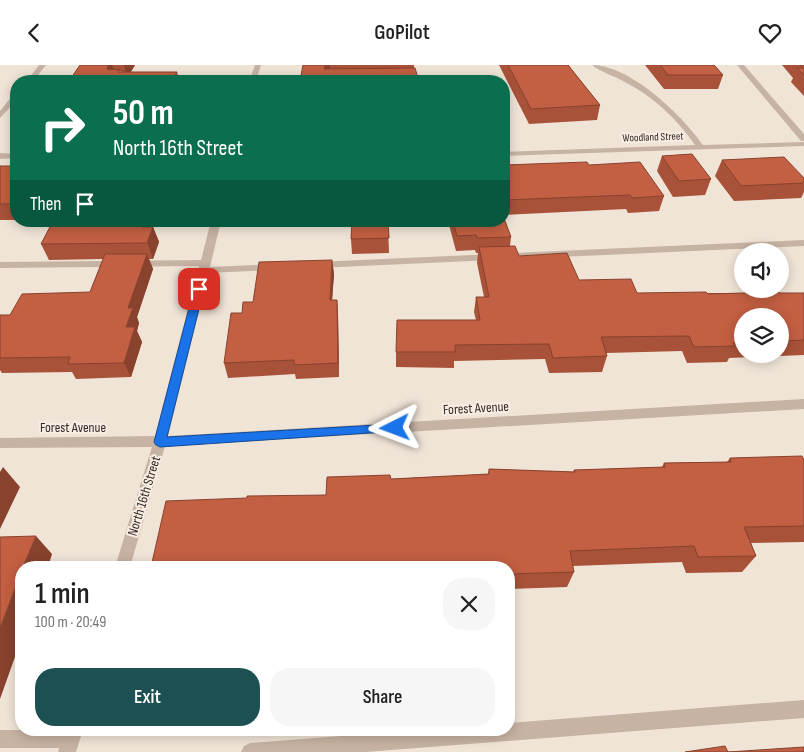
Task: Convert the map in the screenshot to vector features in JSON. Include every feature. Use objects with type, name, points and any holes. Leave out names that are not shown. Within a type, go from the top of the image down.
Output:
[{"type":"street","points":[[35,75],[43,65]]},
{"type":"street","points":[[595,65],[647,90],[674,111],[689,128],[700,146]]},
{"type":"street","points":[[740,65],[804,139]]},
{"type":"street","points":[[0,116],[10,104]]},
{"type":"street","name":"Woodland Street","points":[[510,154],[804,143]]},
{"type":"street","name":"North 16th Street","points":[[124,561],[160,442],[215,227]]},
{"type":"street","points":[[307,265],[804,243]]},
{"type":"street","points":[[0,265],[288,266]]},
{"type":"street","name":"Forest Avenue","points":[[0,443],[160,442],[804,404]]},
{"type":"street","points":[[515,731],[804,709]]},
{"type":"street","points":[[250,752],[456,736]]},
{"type":"street","points":[[0,739],[70,740]]},
{"type":"building","points":[[80,65],[110,65],[107,69],[120,70],[118,72],[177,72],[175,75],[73,75]]},
{"type":"building","points":[[303,65],[327,65],[324,69],[415,68],[417,75],[301,75]]},
{"type":"building","points":[[508,65],[568,65],[600,105],[531,109]]},
{"type":"building","points":[[660,65],[714,65],[723,75],[668,75]]},
{"type":"building","points":[[800,65],[804,65],[804,75],[797,68],[803,68]]},
{"type":"building","points":[[692,154],[711,179],[679,181],[662,156]]},
{"type":"building","points":[[784,157],[804,178],[804,183],[741,186],[722,160]]},
{"type":"building","points":[[587,162],[589,165],[640,162],[664,196],[632,198],[630,195],[510,200],[510,165]]},
{"type":"building","points":[[0,166],[10,166],[10,204],[0,204]]},
{"type":"building","points":[[50,227],[153,227],[147,243],[41,244]]},
{"type":"building","points":[[352,227],[388,227],[389,238],[351,239]]},
{"type":"building","points":[[455,227],[507,227],[511,237],[477,238],[476,235],[457,236]]},
{"type":"building","points":[[515,246],[519,256],[567,253],[579,280],[631,279],[637,293],[706,292],[708,294],[734,293],[734,298],[789,298],[789,293],[804,293],[804,340],[789,341],[789,308],[734,308],[734,346],[694,347],[689,336],[601,337],[607,356],[553,358],[549,344],[455,345],[455,352],[396,352],[397,320],[480,320],[476,297],[489,297],[479,247]]},
{"type":"building","points":[[105,254],[147,254],[128,308],[133,308],[126,327],[135,327],[124,363],[68,364],[70,357],[0,358],[0,315],[10,315],[22,294],[90,292]]},
{"type":"building","points":[[332,260],[330,300],[337,300],[338,363],[294,365],[294,360],[224,363],[231,313],[242,313],[243,302],[253,302],[259,262]]},
{"type":"building","points":[[802,456],[804,460],[804,526],[744,527],[756,556],[698,557],[694,546],[570,551],[574,572],[515,574],[515,561],[152,561],[166,501],[247,498],[247,496],[326,495],[327,477],[390,475],[391,479],[489,474],[489,469],[575,472],[574,470],[665,467],[664,463],[731,462],[730,458]]},
{"type":"building","points":[[36,536],[26,561],[15,561],[15,589],[0,628],[0,537]]},
{"type":"building","points":[[725,746],[728,752],[685,752]]},
{"type":"building","points":[[804,747],[804,752],[728,752]]},
{"type":"route","points":[[199,289],[160,442],[395,428]]}]
